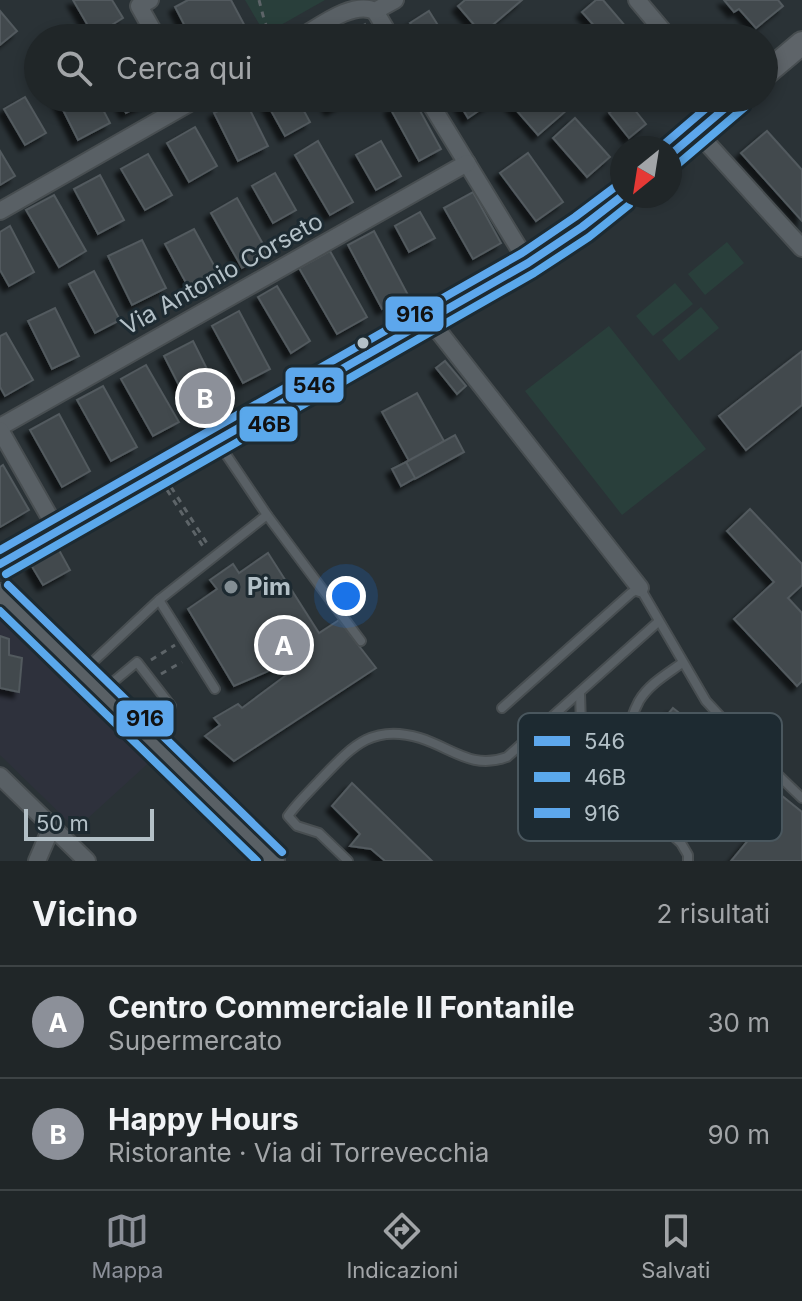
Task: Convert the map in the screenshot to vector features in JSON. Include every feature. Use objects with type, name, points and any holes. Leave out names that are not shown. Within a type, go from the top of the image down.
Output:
[{"type":"main road","points":[[778,63],[802,43]]},
{"type":"main road","points":[[682,145],[717,112]]},
{"type":"main road","points":[[0,564],[528,263],[610,205]]},
{"type":"street","points":[[149,24],[139,6],[150,0]]},
{"type":"street","points":[[375,11],[395,0]]},
{"type":"street","points":[[637,0],[657,24]]},
{"type":"street","points":[[325,24],[364,6],[375,11],[383,24]]},
{"type":"street","points":[[0,211],[171,112]]},
{"type":"street","points":[[436,112],[528,263]]},
{"type":"street","points":[[697,132],[802,248]]},
{"type":"street","name":"Via Antonio Corseto","points":[[0,428],[467,163]]},
{"type":"street","points":[[429,319],[640,588]]},
{"type":"street","points":[[0,428],[57,530]]},
{"type":"street","points":[[0,594],[274,861]]},
{"type":"street","points":[[0,776],[87,861]]},
{"type":"street","points":[[37,861],[52,826]]},
{"type":"lane","points":[[217,440],[267,515],[361,641]]},
{"type":"lane","points":[[81,674],[159,600],[267,515]]},
{"type":"lane","points":[[502,708],[640,588],[682,663],[717,713]]},
{"type":"lane","points":[[159,600],[215,689]]},
{"type":"lane","points":[[557,713],[658,622]]},
{"type":"lane","points":[[101,693],[137,662],[171,706]]},
{"type":"lane","points":[[636,713],[639,701],[656,682],[682,663]]},
{"type":"lane","points":[[580,693],[581,713]]},
{"type":"lane","points":[[348,861],[319,833],[297,826],[288,816],[357,743],[381,734],[418,737],[476,762],[494,762],[507,757],[518,747]]},
{"type":"lane","points":[[782,779],[802,798]]},
{"type":"lane","points":[[679,841],[688,861]]},
{"type":"path","points":[[259,0],[266,24]]},
{"type":"path","points":[[159,473],[213,556]]},
{"type":"path","points":[[140,666],[186,639]]},
{"type":"path","points":[[151,679],[195,654]]},
{"type":"shaded area","points":[[0,609],[154,758],[76,829],[0,755]]},
{"type":"green space","points":[[245,0],[325,0],[283,24],[259,24]]},
{"type":"green space","points":[[727,242],[744,263],[705,295],[688,274]]},
{"type":"green space","points":[[675,283],[693,304],[653,336],[636,316]]},
{"type":"green space","points":[[701,307],[719,328],[679,361],[662,340]]},
{"type":"green space","points":[[609,326],[706,449],[622,515],[525,391]]},
{"type":"building","points":[[73,0],[112,0],[123,18],[113,24],[87,24]]},
{"type":"building","points":[[188,0],[231,0],[244,24],[184,24],[175,7]]},
{"type":"building","points":[[465,0],[522,0],[494,24],[473,24],[458,6]]},
{"type":"building","points":[[596,0],[603,0],[624,24],[593,24],[582,12]]},
{"type":"building","points":[[724,0],[778,0],[783,6],[761,24],[752,24],[739,9],[734,12]]},
{"type":"building","points":[[0,11],[17,31],[0,45]]},
{"type":"building","points":[[429,11],[437,24],[411,24]]},
{"type":"building","points":[[24,98],[24,112],[34,112],[46,133],[25,145],[4,109]]},
{"type":"building","points":[[64,112],[104,112],[110,123],[78,140]]},
{"type":"building","points":[[251,112],[268,146],[238,161],[214,113]]},
{"type":"building","points":[[272,112],[305,112],[310,122],[285,136]]},
{"type":"building","points":[[392,112],[421,112],[441,149],[419,161]]},
{"type":"building","points":[[518,112],[565,112],[538,135]]},
{"type":"building","points":[[610,112],[636,112],[646,124],[627,136]]},
{"type":"building","points":[[575,118],[610,157],[587,177],[553,138]]},
{"type":"building","points":[[195,127],[217,166],[189,182],[167,143]]},
{"type":"building","points":[[767,131],[802,170],[802,221],[741,153]]},
{"type":"building","points":[[318,141],[353,202],[330,215],[295,155]]},
{"type":"building","points":[[381,141],[401,176],[376,190],[356,155]]},
{"type":"building","points":[[0,151],[15,176],[0,185]]},
{"type":"building","points":[[528,153],[563,202],[536,221],[500,173]]},
{"type":"building","points":[[148,154],[172,195],[145,210],[121,169]]},
{"type":"building","points":[[275,173],[296,210],[273,223],[252,186]]},
{"type":"building","points":[[100,175],[124,220],[98,234],[74,189]]},
{"type":"building","points":[[473,192],[501,243],[473,259],[444,208]]},
{"type":"building","points":[[54,195],[86,251],[59,267],[26,210]]},
{"type":"building","points":[[237,198],[268,253],[242,268],[211,213]]},
{"type":"building","points":[[420,212],[435,238],[409,252],[395,226]]},
{"type":"building","points":[[10,226],[34,272],[9,286],[0,270],[0,232]]},
{"type":"building","points":[[194,229],[221,278],[192,294],[165,244]]},
{"type":"building","points":[[374,231],[408,295],[382,309],[348,245]]},
{"type":"building","points":[[142,240],[166,288],[132,305],[108,256]]},
{"type":"building","points":[[330,251],[367,317],[337,334],[299,268]]},
{"type":"building","points":[[94,271],[120,320],[95,333],[69,284]]},
{"type":"building","points":[[277,286],[310,341],[291,353],[258,297]]},
{"type":"building","points":[[55,308],[79,356],[52,369],[28,321]]},
{"type":"building","points":[[239,311],[270,369],[243,383],[212,326]]},
{"type":"building","points":[[6,333],[33,380],[5,396],[0,387],[0,336]]},
{"type":"building","points":[[193,341],[221,397],[192,411],[164,356]]},
{"type":"building","points":[[802,351],[802,405],[746,450],[719,416]]},
{"type":"building","points":[[445,361],[466,386],[457,394],[436,368]]},
{"type":"building","points":[[146,365],[179,422],[153,436],[121,379]]},
{"type":"building","points":[[103,386],[137,447],[111,461],[77,400]]},
{"type":"building","points":[[417,393],[444,441],[409,461],[382,412]]},
{"type":"building","points":[[59,414],[90,471],[62,487],[30,430]]},
{"type":"building","points":[[455,435],[464,452],[415,479],[406,462]]},
{"type":"building","points":[[406,462],[415,478],[401,486],[392,469]]},
{"type":"building","points":[[3,465],[29,510],[0,527],[0,467]]},
{"type":"building","points":[[750,509],[802,564],[802,585],[788,598],[802,613],[802,681],[797,686],[734,619],[774,582],[727,531]]},
{"type":"building","points":[[59,550],[70,570],[43,585],[31,565]]},
{"type":"building","points":[[268,553],[319,633],[339,620],[376,668],[234,761],[205,736],[220,725],[214,718],[238,704],[242,708],[293,670],[287,658],[271,670],[234,686],[188,609],[217,589],[210,580],[233,564],[239,573]]},
{"type":"building","points":[[0,636],[9,639],[9,655],[22,658],[19,692],[0,688]]},
{"type":"building","points":[[352,783],[432,861],[385,861],[371,849],[350,846],[360,834],[332,806]]},
{"type":"building","points":[[782,796],[802,812],[802,861],[731,861],[748,841],[782,841]]},
{"type":"transit line","name":"916","points":[[674,136],[702,112]]},
{"type":"transit line","name":"546","points":[[682,145],[721,112]]},
{"type":"transit line","name":"46B","points":[[682,161],[739,112]]},
{"type":"transit line","name":"916","points":[[0,550],[522,253],[610,191]]},
{"type":"transit line","name":"546","points":[[0,564],[528,263],[610,205]]},
{"type":"transit line","name":"46B","points":[[6,574],[534,273],[589,237],[625,208]]},
{"type":"transit line","name":"916","points":[[8,585],[282,852]]},
{"type":"transit line","name":"46B","points":[[0,611],[257,861]]},
{"type":"place","name":"Happy Hours","points":[[205,398]]},
{"type":"place","name":"Pim","points":[[231,587]]},
{"type":"place","name":"Centro Commerciale Il Fontanile","points":[[284,645]]}]
